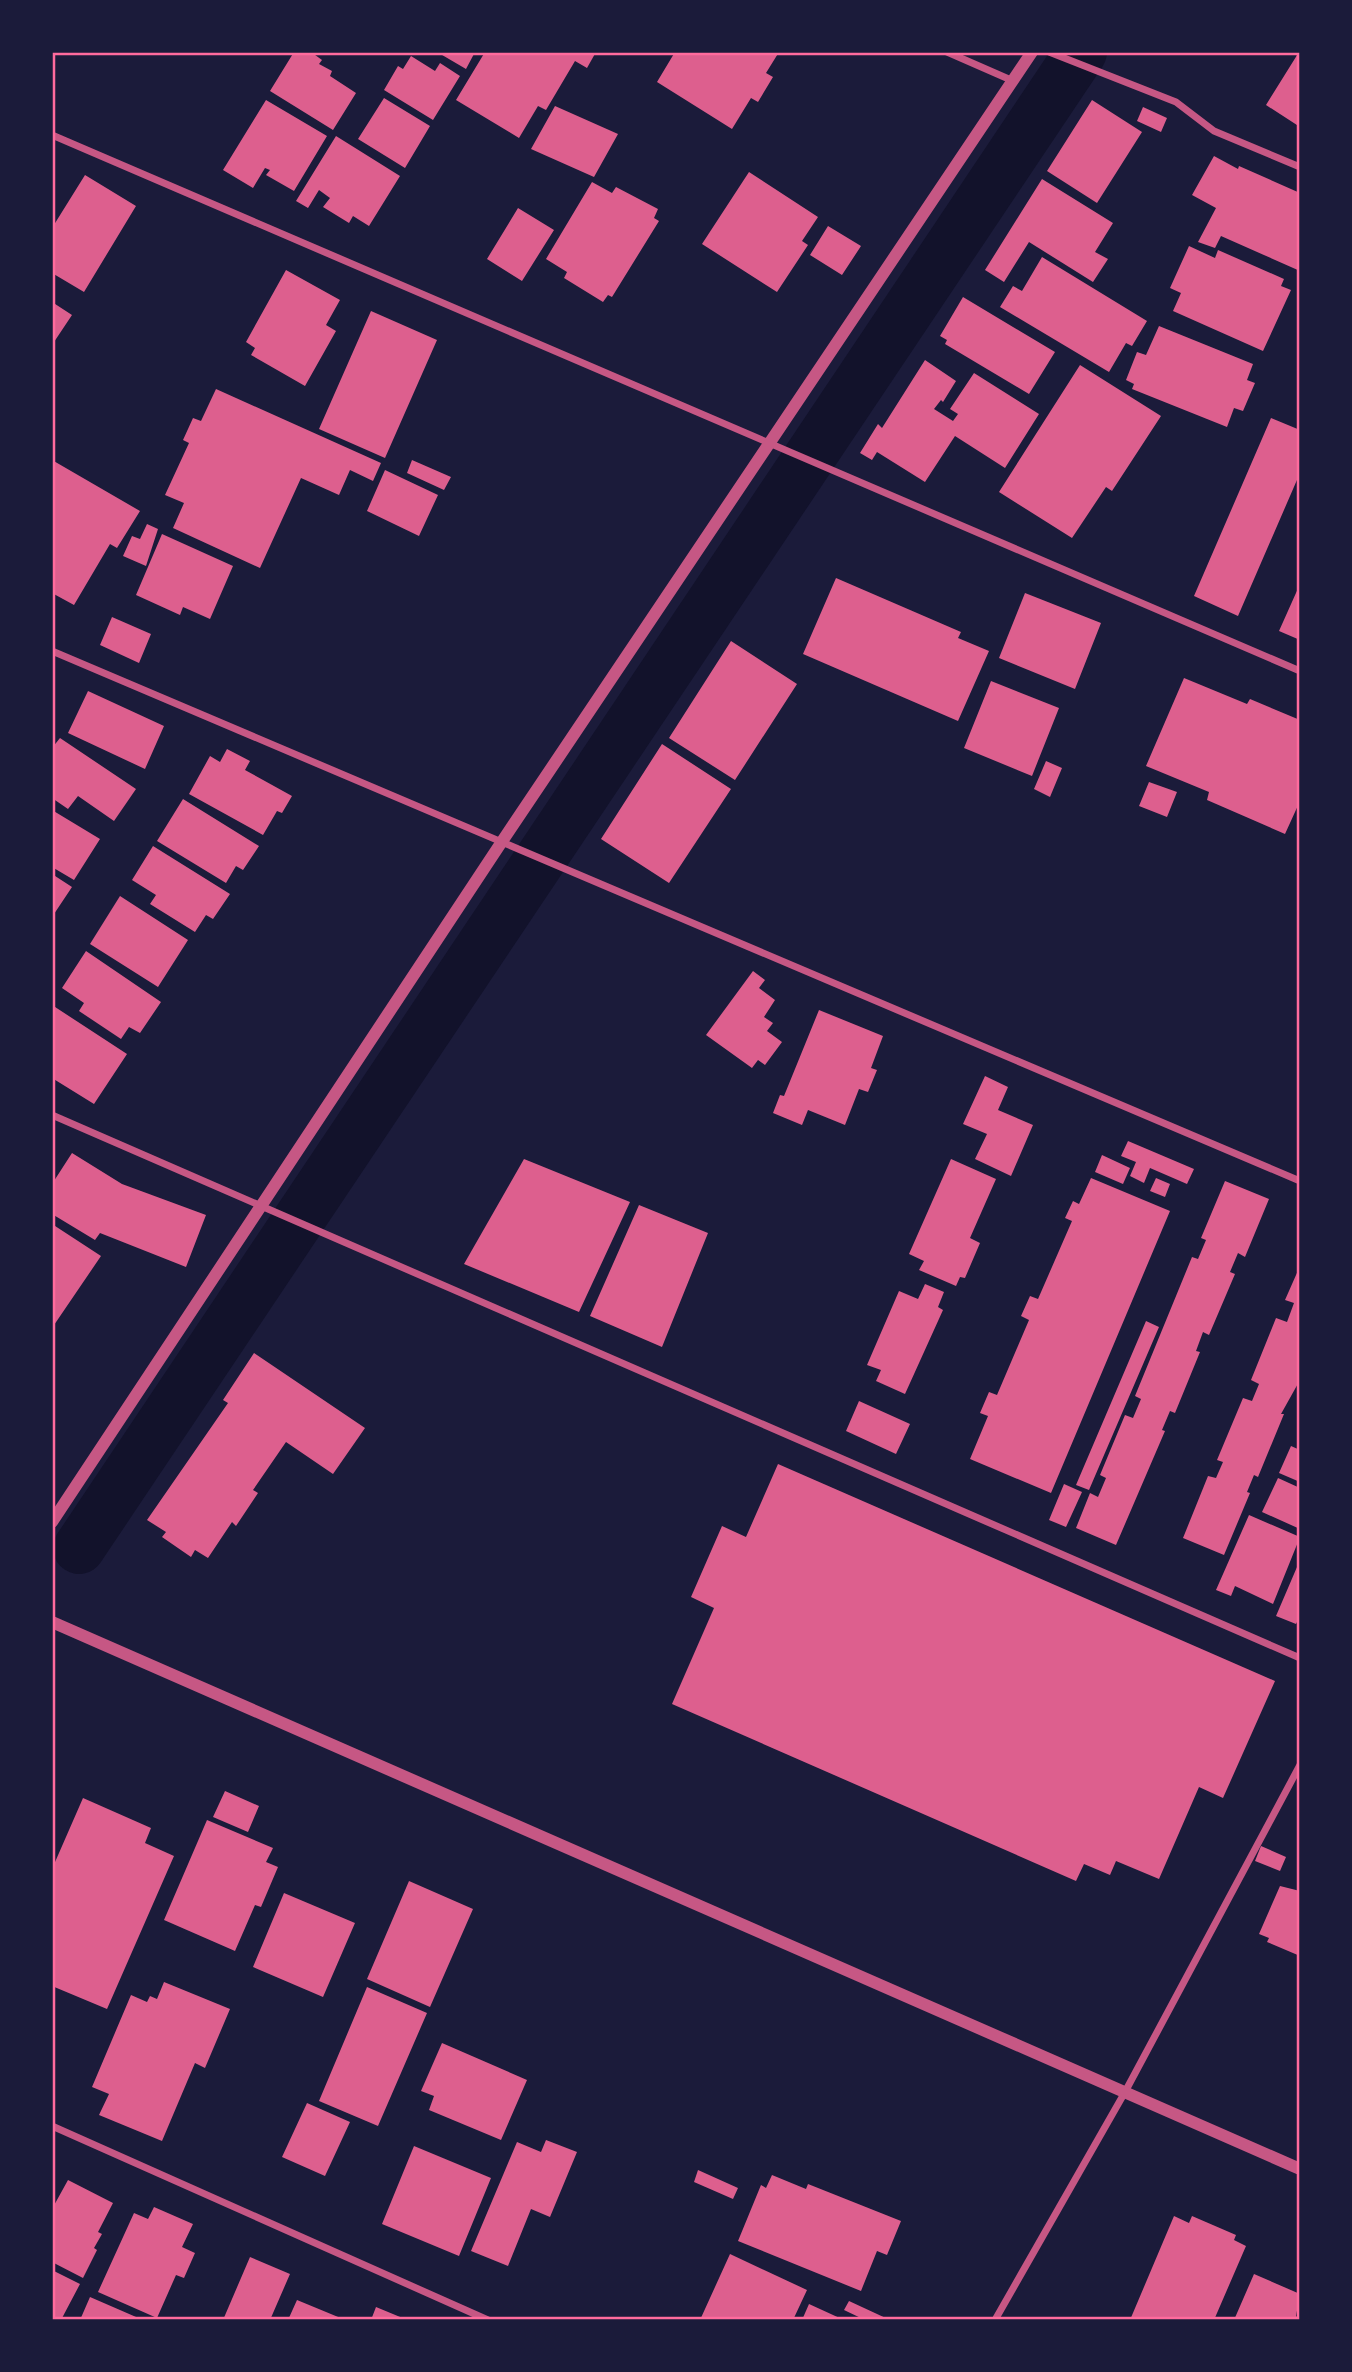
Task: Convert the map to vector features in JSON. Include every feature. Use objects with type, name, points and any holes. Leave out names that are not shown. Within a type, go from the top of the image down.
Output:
[{"type":"street","points":[[947,52],[1011,80]]},
{"type":"street","points":[[52,1522],[264,1206],[501,843],[1032,52]]},
{"type":"street","points":[[1049,52],[1176,102],[1214,131],[1300,167]]},
{"type":"street","points":[[52,135],[1300,671]]},
{"type":"street","points":[[52,651],[1300,1181]]},
{"type":"street","points":[[52,1115],[1300,1658]]},
{"type":"street","points":[[52,1622],[1300,2169]]},
{"type":"street","points":[[995,2319],[1125,2092],[1300,1765]]},
{"type":"street","points":[[52,2126],[488,2319]]},
{"type":"building","points":[[294,52],[311,52],[322,60],[319,64],[332,71],[330,76],[356,93],[333,130],[270,91]]},
{"type":"building","points":[[437,52],[475,52],[466,69]]},
{"type":"building","points":[[485,52],[596,52],[587,68],[575,61],[546,110],[538,106],[519,138],[456,100]]},
{"type":"building","points":[[675,52],[779,52],[766,73],[773,77],[758,102],[751,98],[732,129],[657,82]]},
{"type":"building","points":[[1300,52],[1300,127],[1266,105]]},
{"type":"building","points":[[411,56],[435,71],[440,63],[460,76],[433,120],[384,90],[398,66],[403,69]]},
{"type":"building","points":[[384,98],[430,126],[405,168],[358,139]]},
{"type":"building","points":[[266,100],[327,136],[294,191],[266,175],[270,170],[265,168],[253,188],[223,170]]},
{"type":"building","points":[[1092,100],[1142,132],[1097,203],[1047,171]]},
{"type":"building","points":[[555,106],[618,134],[594,177],[531,149]]},
{"type":"building","points":[[1143,107],[1167,118],[1161,132],[1137,121]]},
{"type":"building","points":[[336,136],[400,176],[369,226],[353,216],[349,223],[323,207],[330,198],[319,190],[308,208],[296,201]]},
{"type":"building","points":[[1214,156],[1238,169],[1239,166],[1300,193],[1300,271],[1221,236],[1215,248],[1198,242],[1216,208],[1192,195]]},
{"type":"building","points":[[749,172],[818,217],[802,241],[808,245],[777,292],[702,244]]},
{"type":"building","points":[[85,175],[136,206],[84,292],[52,273],[52,228]]},
{"type":"building","points":[[1042,179],[1113,223],[1095,252],[1108,259],[1093,282],[1029,242],[1004,282],[985,270]]},
{"type":"building","points":[[592,182],[612,193],[616,187],[658,209],[654,218],[659,221],[612,297],[608,295],[603,302],[564,278],[567,272],[546,259]]},
{"type":"building","points":[[518,208],[554,230],[522,281],[487,259]]},
{"type":"building","points":[[828,226],[861,246],[842,275],[810,255]]},
{"type":"building","points":[[1189,246],[1215,258],[1218,250],[1284,279],[1281,286],[1291,290],[1263,351],[1173,311],[1181,293],[1170,288]]},
{"type":"building","points":[[1042,257],[1147,321],[1132,346],[1126,343],[1109,372],[1000,307],[1013,286],[1022,291]]},
{"type":"building","points":[[286,270],[340,300],[326,325],[336,331],[305,386],[251,355],[255,348],[246,342]]},
{"type":"building","points":[[963,297],[1055,352],[1029,394],[945,344],[947,340],[940,336]]},
{"type":"building","points":[[52,302],[72,315],[52,345]]},
{"type":"building","points":[[371,311],[437,340],[385,458],[319,429]]},
{"type":"building","points":[[1159,326],[1253,364],[1247,380],[1255,383],[1243,411],[1234,408],[1227,427],[1132,389],[1134,384],[1126,380],[1137,352],[1146,355]]},
{"type":"building","points":[[925,360],[956,381],[943,402],[941,400],[934,409],[953,421],[958,414],[950,409],[974,373],[1039,414],[1005,468],[955,436],[925,482],[877,452],[872,460],[860,453],[878,424],[882,428]]},
{"type":"building","points":[[1080,365],[1161,416],[1112,491],[1106,487],[1072,538],[999,492]]},
{"type":"building","points":[[216,389],[381,463],[373,481],[350,470],[339,495],[301,478],[260,568],[173,528],[184,503],[165,495],[189,443],[183,440],[193,418],[201,421]]},
{"type":"building","points":[[1271,418],[1300,430],[1300,473],[1238,616],[1194,596]]},
{"type":"building","points":[[52,460],[140,511],[117,548],[110,544],[74,605],[52,593]]},
{"type":"building","points":[[412,460],[451,477],[444,490],[407,473]]},
{"type":"building","points":[[385,470],[438,495],[419,536],[367,511]]},
{"type":"building","points":[[147,524],[158,529],[146,566],[123,556],[132,536],[140,539]]},
{"type":"building","points":[[162,534],[233,566],[210,619],[183,607],[180,615],[136,595]]},
{"type":"building","points":[[836,578],[961,632],[958,638],[989,651],[958,721],[803,654]]},
{"type":"building","points":[[1300,584],[1300,640],[1279,631]]},
{"type":"building","points":[[1025,593],[1101,623],[1075,689],[999,658]]},
{"type":"building","points":[[112,617],[151,634],[139,663],[100,645]]},
{"type":"building","points":[[731,641],[797,684],[735,780],[669,738]]},
{"type":"building","points":[[1184,678],[1247,704],[1250,699],[1300,720],[1300,801],[1285,834],[1207,800],[1209,792],[1146,766]]},
{"type":"building","points":[[991,681],[1059,708],[1032,776],[964,748]]},
{"type":"building","points":[[88,691],[164,726],[145,769],[68,733]]},
{"type":"building","points":[[60,738],[136,789],[114,821],[78,796],[68,809],[52,798],[52,748]]},
{"type":"building","points":[[662,744],[731,789],[669,883],[601,839]]},
{"type":"building","points":[[227,749],[250,761],[245,770],[292,796],[282,813],[277,811],[263,835],[189,794],[210,756],[220,762]]},
{"type":"building","points":[[1046,761],[1062,768],[1050,797],[1034,789]]},
{"type":"building","points":[[1149,782],[1177,792],[1167,817],[1139,806]]},
{"type":"building","points":[[183,799],[259,846],[243,870],[236,866],[226,883],[157,841]]},
{"type":"building","points":[[52,810],[100,839],[74,880],[52,867]]},
{"type":"building","points":[[153,846],[230,894],[213,919],[206,915],[195,932],[150,904],[156,895],[132,880]]},
{"type":"building","points":[[52,874],[72,887],[52,917]]},
{"type":"building","points":[[120,896],[188,940],[158,987],[90,944]]},
{"type":"building","points":[[86,951],[161,1002],[140,1033],[129,1027],[121,1039],[79,1011],[84,1003],[62,988]]},
{"type":"building","points":[[753,971],[765,980],[759,988],[775,1000],[764,1017],[773,1023],[767,1031],[782,1042],[765,1065],[758,1060],[752,1068],[706,1035]]},
{"type":"building","points":[[52,1005],[127,1054],[94,1104],[52,1078]]},
{"type":"building","points":[[819,1010],[883,1036],[871,1068],[877,1070],[868,1092],[859,1089],[845,1125],[808,1110],[802,1125],[773,1113],[780,1095],[784,1096]]},
{"type":"building","points":[[985,1076],[1008,1087],[998,1110],[1033,1125],[1011,1176],[975,1159],[987,1134],[963,1124]]},
{"type":"building","points":[[1128,1141],[1194,1169],[1187,1184],[1150,1168],[1144,1183],[1130,1176],[1136,1162],[1121,1156]]},
{"type":"building","points":[[72,1153],[122,1184],[206,1215],[186,1267],[100,1233],[95,1240],[52,1214],[52,1184]]},
{"type":"building","points":[[1102,1155],[1130,1168],[1123,1184],[1095,1172]]},
{"type":"building","points":[[524,1159],[630,1202],[579,1312],[464,1264]]},
{"type":"building","points":[[951,1159],[996,1179],[970,1238],[980,1243],[965,1278],[960,1277],[956,1286],[919,1270],[924,1261],[909,1254]]},
{"type":"building","points":[[1091,1178],[1170,1211],[1051,1493],[970,1459],[988,1416],[980,1413],[989,1392],[997,1395],[1029,1320],[1021,1316],[1030,1296],[1038,1299],[1072,1221],[1065,1218],[1073,1201],[1079,1204]]},
{"type":"building","points":[[1156,1178],[1170,1184],[1165,1197],[1150,1191]]},
{"type":"building","points":[[1225,1181],[1269,1199],[1245,1257],[1238,1253],[1230,1272],[1235,1274],[1209,1335],[1203,1332],[1196,1351],[1200,1352],[1175,1413],[1170,1411],[1162,1430],[1165,1431],[1116,1545],[1076,1528],[1090,1493],[1098,1497],[1106,1478],[1100,1475],[1125,1415],[1133,1418],[1141,1399],[1135,1396],[1192,1257],[1198,1259],[1206,1240],[1201,1238]]},
{"type":"building","points":[[639,1205],[708,1233],[662,1347],[590,1316]]},
{"type":"building","points":[[52,1224],[101,1256],[52,1328]]},
{"type":"building","points":[[1300,1266],[1300,1380],[1281,1414],[1284,1414],[1258,1477],[1254,1475],[1247,1492],[1250,1493],[1224,1555],[1183,1538],[1208,1476],[1216,1478],[1223,1462],[1217,1460],[1243,1398],[1252,1401],[1259,1384],[1251,1380],[1276,1318],[1287,1322],[1294,1303],[1285,1300]]},
{"type":"building","points":[[925,1284],[944,1292],[938,1307],[943,1310],[905,1394],[876,1381],[881,1370],[867,1365],[899,1291],[918,1299]]},
{"type":"building","points":[[1146,1321],[1159,1327],[1089,1490],[1076,1485]]},
{"type":"building","points":[[254,1353],[365,1428],[333,1474],[286,1442],[253,1490],[258,1493],[236,1526],[232,1522],[208,1558],[195,1550],[191,1557],[162,1537],[166,1532],[147,1520],[228,1403],[223,1400]]},
{"type":"building","points":[[859,1401],[910,1424],[896,1454],[846,1431]]},
{"type":"building","points":[[1291,1446],[1300,1450],[1300,1482],[1279,1473]]},
{"type":"building","points":[[778,1464],[1275,1681],[1223,1798],[1199,1787],[1159,1879],[1116,1861],[1110,1875],[1084,1864],[1076,1881],[672,1704],[714,1608],[691,1597],[722,1526],[746,1537]]},
{"type":"building","points":[[1278,1478],[1300,1488],[1300,1529],[1262,1512]]},
{"type":"building","points":[[1064,1484],[1082,1492],[1066,1527],[1049,1520]]},
{"type":"building","points":[[1249,1515],[1300,1537],[1273,1604],[1235,1586],[1231,1596],[1216,1590]]},
{"type":"building","points":[[1300,1560],[1300,1616],[1296,1624],[1276,1616]]},
{"type":"building","points":[[225,1791],[259,1806],[248,1832],[213,1817]]},
{"type":"building","points":[[83,1798],[151,1828],[145,1843],[174,1856],[107,2009],[52,1986],[52,1869]]},
{"type":"building","points":[[207,1820],[273,1848],[266,1862],[278,1867],[261,1907],[255,1905],[235,1951],[164,1920]]},
{"type":"building","points":[[1261,1846],[1286,1857],[1280,1871],[1255,1861]]},
{"type":"building","points":[[409,1881],[473,1909],[430,2007],[367,1979]]},
{"type":"building","points":[[1280,1886],[1300,1891],[1300,1956],[1267,1942],[1269,1938],[1259,1934]]},
{"type":"building","points":[[284,1893],[355,1923],[323,1997],[253,1967]]},
{"type":"building","points":[[164,1982],[230,2009],[205,2068],[195,2063],[162,2141],[99,2115],[109,2094],[92,2087],[131,1995],[147,2002],[150,1996],[157,1999]]},
{"type":"building","points":[[367,1987],[427,2013],[378,2126],[319,2101]]},
{"type":"building","points":[[442,2043],[527,2080],[501,2140],[429,2110],[434,2096],[421,2091]]},
{"type":"building","points":[[307,2103],[350,2122],[325,2176],[282,2157]]},
{"type":"building","points":[[546,2140],[577,2152],[550,2217],[531,2209],[508,2266],[471,2251],[517,2142],[541,2152]]},
{"type":"building","points":[[414,2146],[491,2178],[459,2256],[382,2224]]},
{"type":"building","points":[[698,2170],[738,2188],[733,2199],[694,2182]]},
{"type":"building","points":[[772,2175],[806,2189],[808,2184],[901,2221],[887,2255],[877,2251],[861,2291],[738,2241],[761,2185],[766,2188]]},
{"type":"building","points":[[68,2180],[113,2203],[98,2232],[102,2234],[94,2248],[97,2250],[83,2278],[52,2262],[52,2209]]},
{"type":"building","points":[[154,2207],[193,2224],[182,2247],[195,2253],[184,2278],[176,2275],[157,2318],[98,2292],[134,2213],[148,2219]]},
{"type":"building","points":[[1174,2216],[1189,2223],[1192,2216],[1236,2235],[1234,2240],[1246,2246],[1214,2320],[1130,2320]]},
{"type":"building","points":[[730,2254],[807,2290],[793,2320],[700,2320]]},
{"type":"building","points":[[250,2257],[290,2274],[270,2320],[223,2320]]},
{"type":"building","points":[[52,2270],[80,2284],[61,2320],[52,2320]]},
{"type":"building","points":[[1254,2274],[1300,2294],[1296,2316],[1300,2320],[1234,2320]]},
{"type":"building","points":[[90,2297],[143,2320],[80,2320]]},
{"type":"building","points":[[297,2300],[343,2319],[343,2320],[288,2320]]},
{"type":"building","points":[[849,2301],[890,2320],[865,2320],[844,2310]]},
{"type":"building","points":[[809,2304],[844,2320],[802,2320]]},
{"type":"building","points":[[376,2307],[405,2319],[405,2320],[371,2320]]},
{"type":"waterway","points":[[79,1548],[1081,52]]}]
